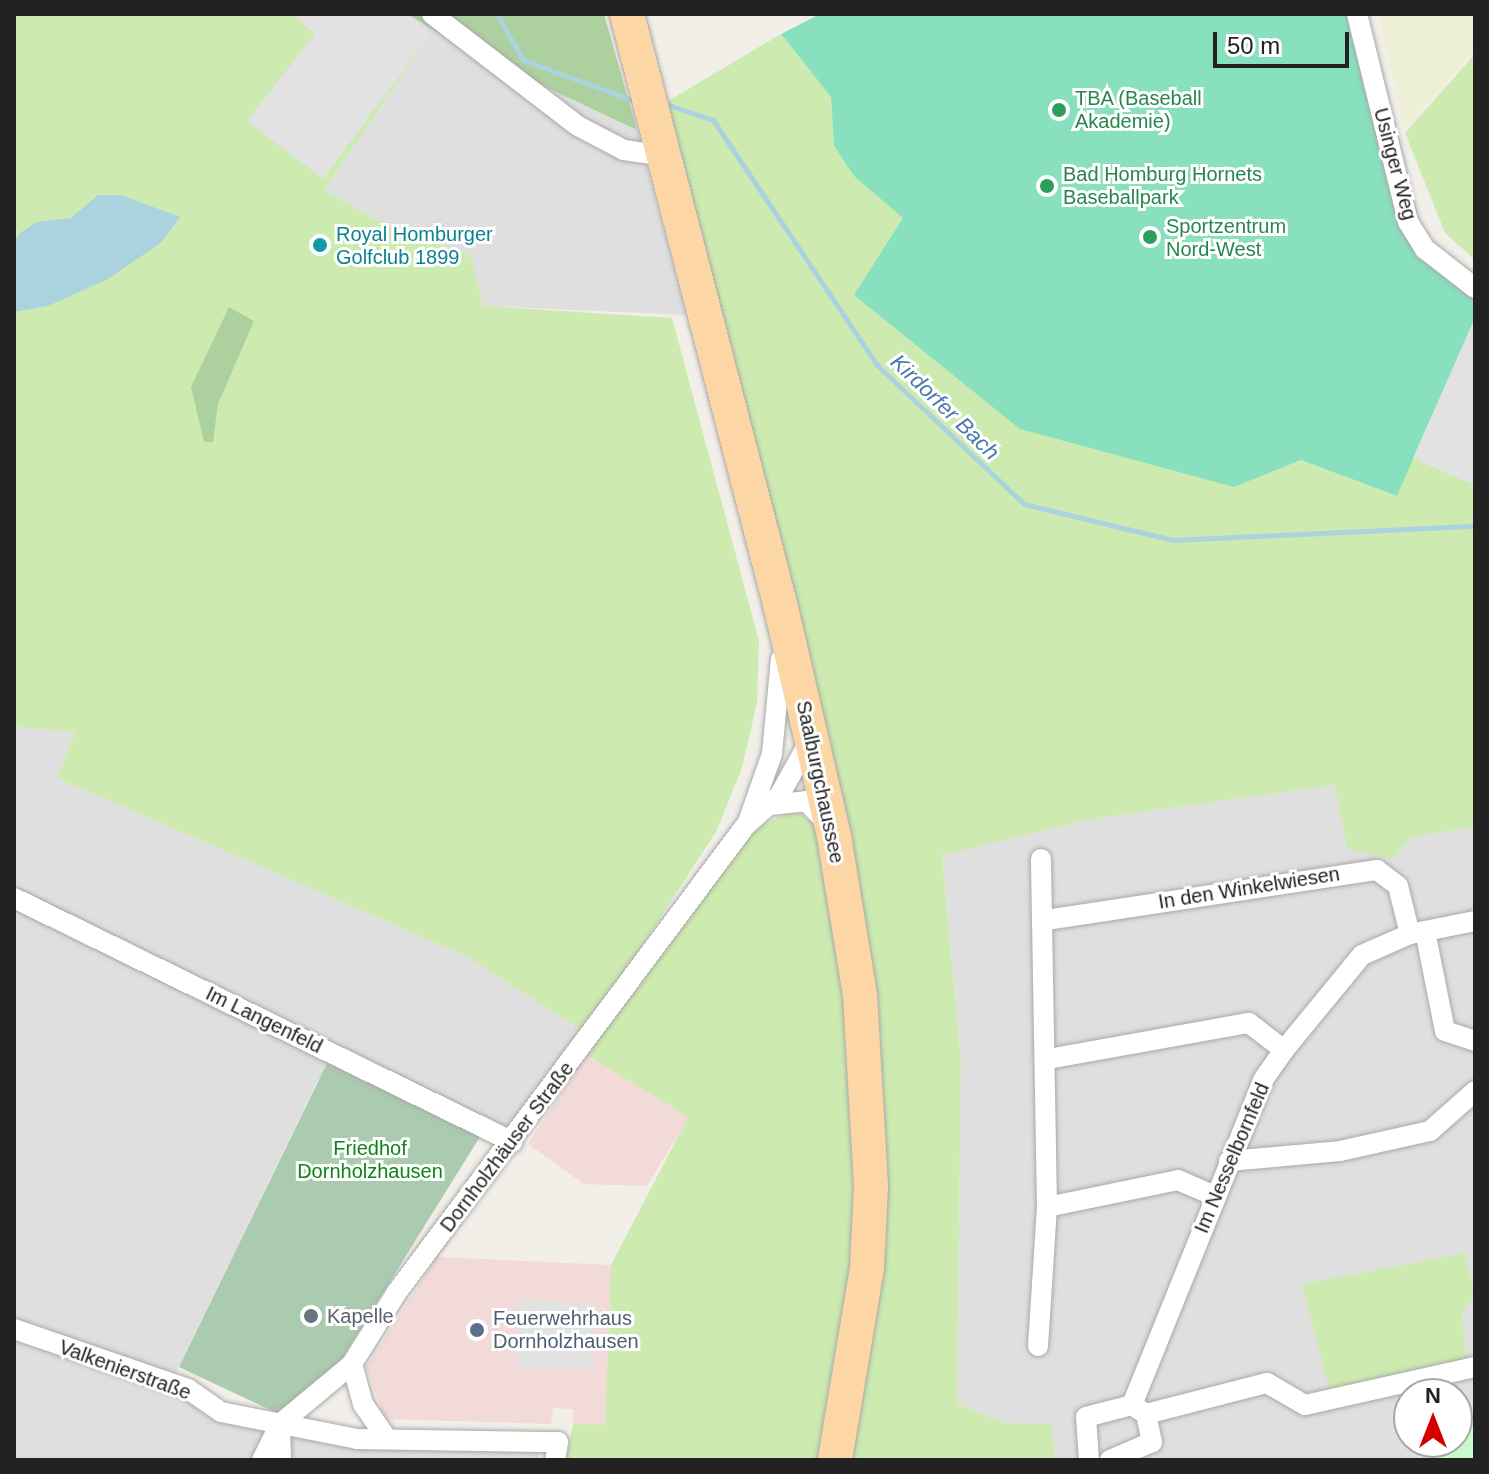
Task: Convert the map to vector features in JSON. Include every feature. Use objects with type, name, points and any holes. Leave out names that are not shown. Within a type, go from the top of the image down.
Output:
[{"type":"main road","name":"Saalburgchaussee","points":[[627,14],[780,604],[834,836],[860,995],[871,1186],[856,1349],[835,1460]]},
{"type":"street","points":[[432,14],[578,126],[624,150],[665,156]]},
{"type":"street","name":"Usinger Weg","points":[[1357,14],[1408,222],[1425,249],[1475,288]]},
{"type":"street","name":"Dornholzhäuser Straße","points":[[746,825],[772,754],[782,693],[780,604]]},
{"type":"street","name":"Dornholzhäuser Straße","points":[[262,1460],[280,1424],[352,1364],[397,1292],[513,1142],[746,825],[770,805],[803,762],[808,727]]},
{"type":"street","points":[[770,805],[806,801],[819,807],[834,836]]},
{"type":"street","points":[[1038,1346],[1047,1207],[1048,1059],[1046,920],[1041,859]]},
{"type":"street","name":"In den Winkelwiesen","points":[[1046,920],[1377,870],[1398,886],[1418,932],[1445,1031],[1475,1041]]},
{"type":"street","name":"Im Langenfeld","points":[[14,898],[513,1142]]},
{"type":"street","name":"Im Nesselbornfeld","points":[[1110,1460],[1152,1442],[1139,1409],[1229,1161],[1284,1050],[1362,955],[1418,932],[1475,921]]},
{"type":"street","points":[[1048,1059],[1249,1023],[1284,1050]]},
{"type":"street","points":[[1229,1161],[1340,1151],[1430,1131],[1475,1091]]},
{"type":"street","points":[[1047,1207],[1178,1180],[1215,1196]]},
{"type":"street","name":"Valkenierstraße","points":[[14,1329],[188,1389],[221,1412],[387,1439],[556,1451]]},
{"type":"street","points":[[352,1364],[363,1404],[387,1439]]},
{"type":"street","points":[[1089,1460],[1086,1417],[1267,1383],[1305,1405],[1475,1367]]},
{"type":"street","points":[[280,1424],[281,1460]]},
{"type":"shaded area","points":[[292,14],[407,14],[433,30],[323,179],[247,121],[315,34]]},
{"type":"shaded area","points":[[433,30],[637,130],[686,315],[483,306],[471,255],[398,232],[324,190]]},
{"type":"shaded area","points":[[1475,318],[1475,485],[1413,458]]},
{"type":"shaded area","points":[[14,727],[75,732],[57,778],[466,956],[585,1033],[507,1138],[318,1080],[172,1381],[280,1424],[540,1447],[538,1460],[14,1460]]},
{"type":"shaded area","points":[[1335,785],[1412,837],[1475,827],[1475,1460],[1056,1460],[1050,1424],[1003,1423],[957,1403],[961,1061],[942,854],[1093,819]]},
{"type":"shaded area","points":[[587,1055],[689,1117],[647,1186],[584,1184],[528,1144]]},
{"type":"shaded area","points":[[437,1257],[611,1265],[605,1426],[573,1424],[573,1409],[553,1408],[551,1424],[385,1419],[366,1367]]},
{"type":"shaded area","points":[[518,1300],[595,1303],[593,1370],[516,1367]]},
{"type":"green space","points":[[14,14],[408,14],[433,30],[324,190],[398,232],[471,255],[483,306],[672,318],[759,641],[757,702],[742,768],[716,832],[585,1033],[466,956],[57,778],[75,732],[14,727]]},
{"type":"green space","points":[[407,14],[604,14],[637,130],[465,49]]},
{"type":"green space","name":"Sportzentrum Nord-West","points":[[820,14],[1352,14],[1416,256],[1475,296],[1475,318],[1397,496],[1301,460],[1234,487],[1020,429],[854,295],[903,218],[854,176],[834,146],[831,97],[781,34]]},
{"type":"green space","points":[[1379,14],[1475,14],[1475,49],[1404,129]]},
{"type":"green space","points":[[781,34],[831,97],[834,146],[854,176],[1233,487],[1301,460],[1397,496],[1413,458],[1475,485],[1475,827],[1412,837],[1392,859],[1347,849],[1335,785],[1093,819],[942,855],[961,1061],[957,1403],[1003,1423],[1051,1424],[1056,1460],[846,1460],[870,1340],[825,723],[663,104]]},
{"type":"green space","points":[[1475,54],[1475,260],[1445,233],[1405,133]]},
{"type":"green space","points":[[229,307],[254,321],[218,404],[213,442],[204,442],[191,387]]},
{"type":"green space","points":[[793,810],[822,828],[841,937],[859,1183],[844,1342],[821,1460],[566,1460],[573,1424],[605,1425],[611,1265],[688,1117],[587,1055],[755,829]]},
{"type":"green space","name":"Friedhof Dornholzhausen","points":[[334,1049],[486,1127],[340,1362],[279,1414],[179,1367]]},
{"type":"green space","points":[[1465,1253],[1475,1297],[1462,1313],[1466,1358],[1329,1389],[1302,1284]]},
{"type":"green space","points":[[1473,1427],[1475,1460],[1425,1460],[1473,1458]]},
{"type":"water","points":[[98,195],[121,195],[180,217],[162,242],[108,279],[48,306],[14,312],[14,242],[20,233],[37,222],[71,218]]},
{"type":"waterway","name":"Kirdorfer Bach","points":[[497,14],[523,60],[637,102]]},
{"type":"waterway","name":"Kirdorfer Bach","points":[[663,103],[713,120],[877,365],[1024,504],[1173,540],[1475,526]]},
{"type":"place","name":"TBA (Baseball Akademie)","points":[[1059,110]]},
{"type":"place","name":"Bad Homburg Hornets Baseballpark","points":[[1047,186]]},
{"type":"place","name":"Sportzentrum Nord-West","points":[[1150,237]]},
{"type":"place","name":"Royal Homburger Golfclub 1899","points":[[320,245]]},
{"type":"place","name":"Kapelle","points":[[311,1316]]},
{"type":"place","name":"Feuerwehrhaus Dornholzhausen","points":[[477,1330]]}]
